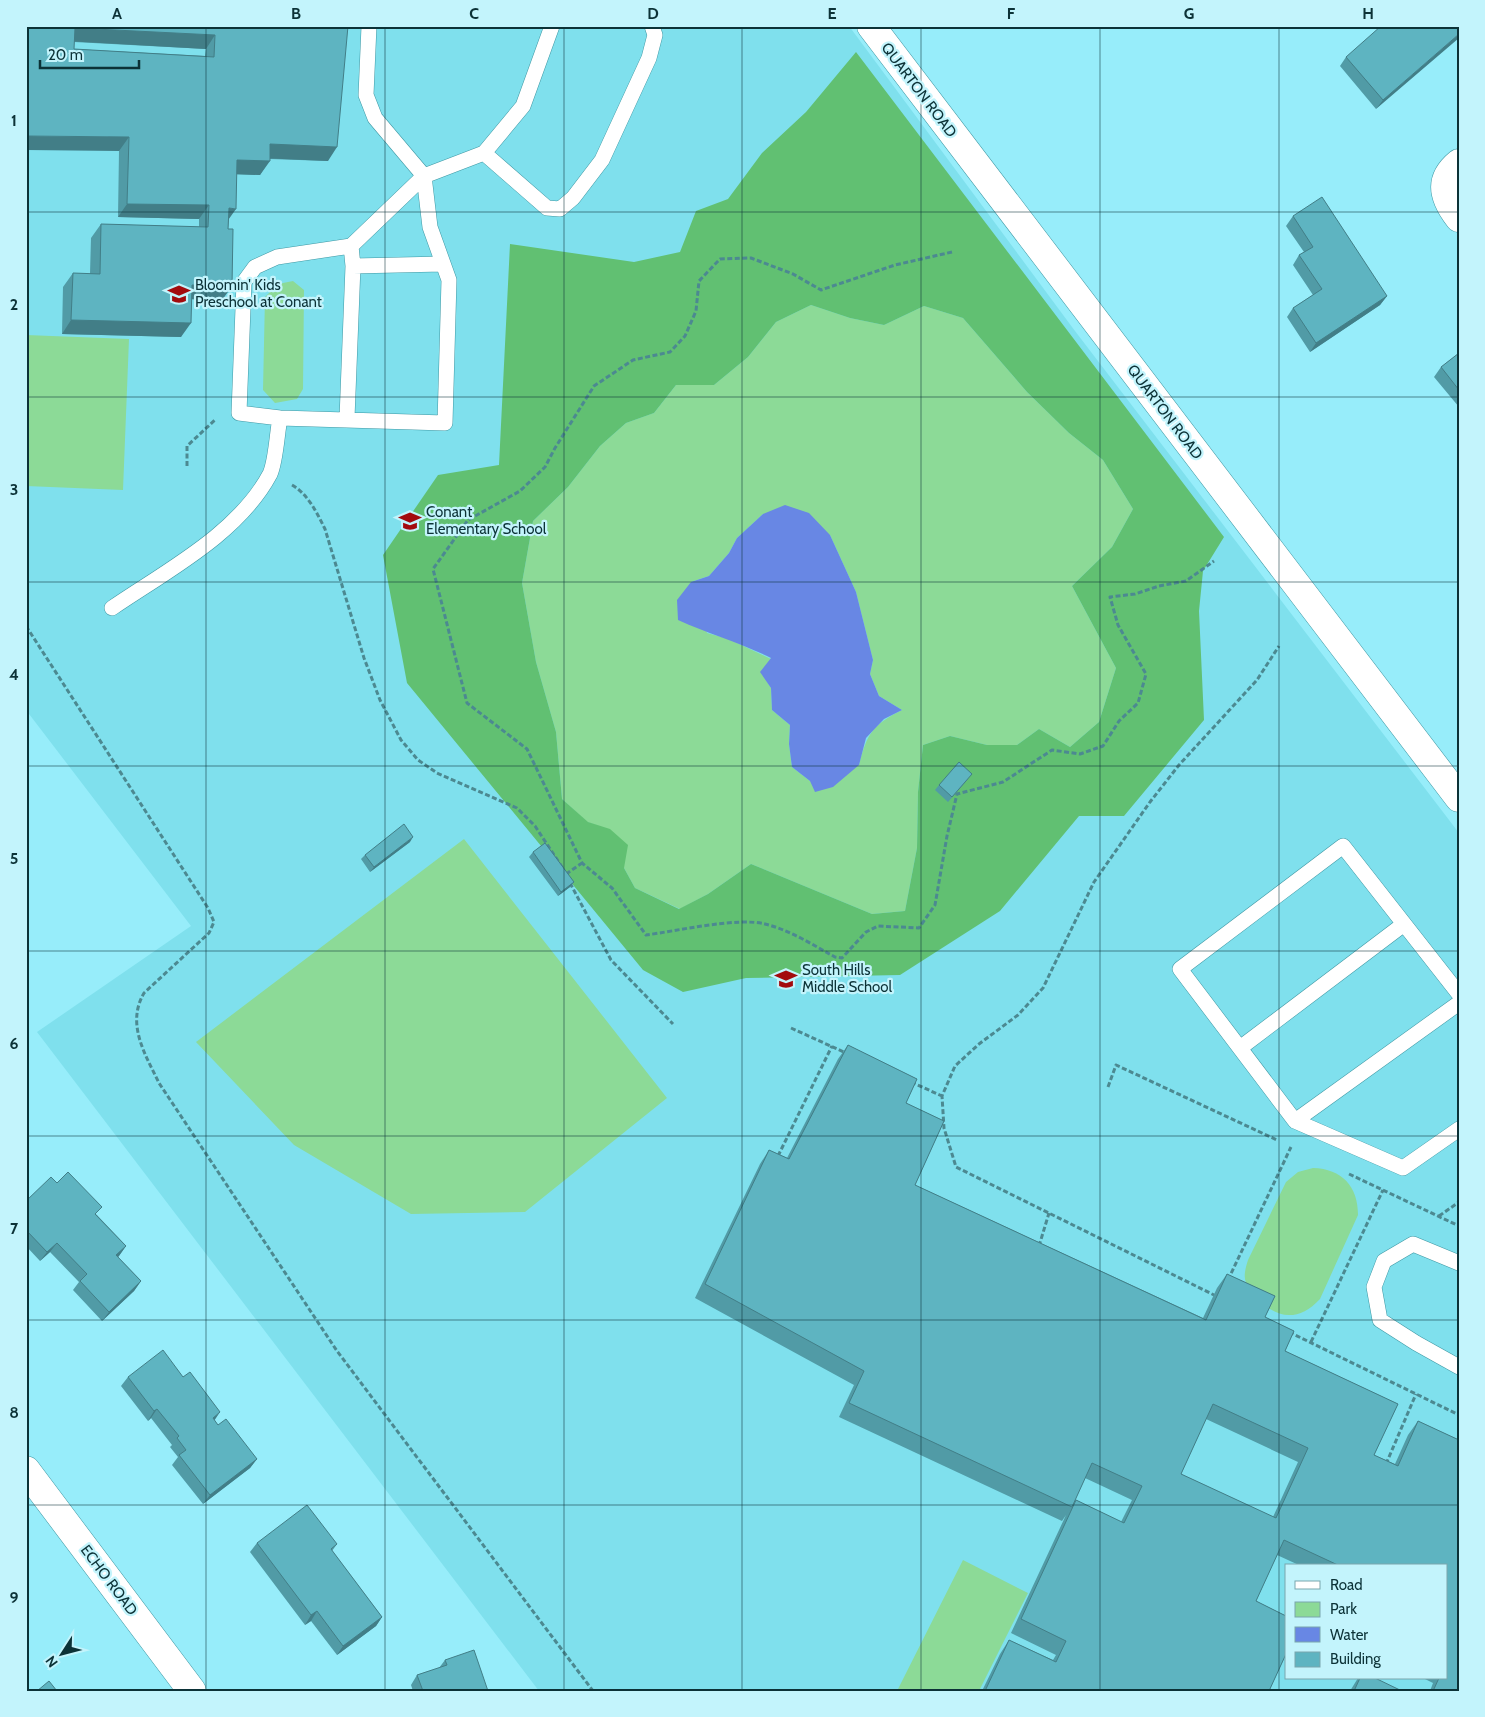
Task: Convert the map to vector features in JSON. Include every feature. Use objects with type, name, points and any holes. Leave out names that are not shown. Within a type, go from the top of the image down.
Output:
[{"type":"street","name":"QUARTON ROAD","points":[[871,26],[1459,798]]},
{"type":"street","points":[[1459,163],[1444,184],[1445,198],[1459,218]]},
{"type":"street","name":"ECHO ROAD","points":[[26,1470],[192,1691]]},
{"type":"lane","points":[[368,26],[366,95],[375,118],[424,176],[430,226],[449,280],[444,423],[348,418],[280,418],[239,413],[244,282],[255,266],[278,257],[352,246],[424,176],[484,153],[523,106],[552,26]]},
{"type":"lane","points":[[484,153],[547,208],[560,209],[574,198],[602,160],[649,58],[655,35],[652,26]]},
{"type":"lane","points":[[348,418],[352,246]]},
{"type":"lane","points":[[353,266],[443,264]]},
{"type":"lane","points":[[112,608],[220,534],[250,503],[271,472],[280,418]]},
{"type":"lane","points":[[1459,994],[1343,846],[1180,969],[1295,1121],[1403,1168],[1459,1128]]},
{"type":"lane","points":[[1240,1048],[1404,924]]},
{"type":"lane","points":[[1295,1121],[1459,1003]]},
{"type":"lane","points":[[1459,1263],[1413,1244],[1384,1261],[1374,1287],[1380,1320],[1416,1343],[1459,1366]]},
{"type":"path","points":[[952,252],[895,265],[821,290],[793,274],[751,258],[720,259],[699,281],[696,311],[685,336],[670,352],[633,360],[594,386],[555,448],[546,467],[520,491],[468,520],[433,569],[467,703],[527,749],[582,862],[612,888],[646,935],[748,921],[766,924],[788,932],[835,957],[842,958],[866,932],[878,926],[919,928],[935,905],[947,836],[958,794],[1003,782],[1052,750],[1080,754],[1103,746],[1119,722],[1138,703],[1146,674],[1118,626],[1110,597],[1135,594],[1159,586],[1186,581],[1214,561]]},
{"type":"path","points":[[187,466],[187,446],[215,420],[239,413]]},
{"type":"path","points":[[271,472],[300,490],[315,510],[325,529],[364,658],[380,700],[401,740],[418,760],[438,773],[517,808],[536,826],[566,874],[610,960],[673,1024]]},
{"type":"path","points":[[26,626],[194,886],[214,922],[210,933],[144,993],[138,1004],[136,1020],[140,1044],[158,1083],[338,1351],[593,1691]]},
{"type":"path","points":[[1220,1298],[956,1167],[944,1128],[942,1096],[955,1066],[979,1044],[1018,1015],[1043,988],[1100,874],[1161,787],[1257,680],[1279,646]]},
{"type":"path","points":[[566,874],[582,862]]},
{"type":"path","points":[[791,1028],[849,1054]]},
{"type":"path","points":[[778,1158],[832,1046]]},
{"type":"path","points":[[908,1081],[942,1096]]},
{"type":"path","points":[[1224,1289],[1291,1147]]},
{"type":"path","points":[[1311,1342],[1383,1190]]},
{"type":"path","points":[[1439,1216],[1459,1202]]},
{"type":"path","points":[[1037,1252],[1049,1213]]},
{"type":"path","points":[[1286,1330],[1459,1415]]},
{"type":"path","points":[[1382,1473],[1416,1394]]},
{"type":"shaded area","name":"South Hills Middle School","points":[[26,26],[849,26],[1075,331],[1459,833],[1459,1691],[539,1691],[37,1032],[191,926],[26,710]]},
{"type":"green space","points":[[856,52],[1224,537],[1203,571],[1199,611],[1204,720],[1124,816],[1079,816],[1000,911],[900,975],[746,978],[683,992],[643,970],[407,683],[383,555],[438,475],[499,465],[510,244],[634,262],[680,252],[696,211],[728,199],[762,153],[806,112]],"holes":[[[811,305],[850,318],[884,325],[924,306],[963,318],[1027,392],[1069,433],[1103,460],[1133,509],[1112,547],[1072,586],[1116,668],[1099,722],[1070,747],[1039,729],[1017,745],[987,745],[950,736],[923,745],[918,792],[917,848],[905,911],[872,914],[751,864],[708,894],[679,909],[635,888],[624,868],[628,845],[610,829],[588,822],[562,799],[556,732],[536,662],[522,583],[533,521],[568,487],[600,446],[626,423],[654,413],[676,385],[714,385],[748,357],[776,322]]]},
{"type":"green space","points":[[293,281],[304,290],[303,389],[297,399],[275,403],[263,390],[265,297],[278,284]]},
{"type":"green space","points":[[811,305],[850,318],[884,325],[924,306],[963,318],[1027,392],[1069,433],[1103,460],[1133,509],[1112,547],[1072,586],[1116,668],[1099,722],[1070,747],[1039,729],[1017,745],[987,745],[950,736],[923,745],[918,792],[917,848],[905,911],[872,914],[751,864],[708,894],[680,909],[635,888],[624,868],[610,830],[587,822],[562,799],[556,732],[536,662],[522,583],[533,521],[568,487],[600,446],[626,423],[654,413],[676,385],[714,385],[748,357],[776,322]],"holes":[[[763,514],[830,535],[856,592],[873,660],[870,674],[879,696],[902,710],[892,715],[872,732],[865,745],[859,765],[810,781],[792,767],[789,744],[790,725],[772,710],[771,688],[761,672],[771,659],[729,639],[707,633],[691,582],[709,576],[729,553],[737,538]]]},
{"type":"green space","points":[[26,335],[129,339],[123,490],[26,486]]},
{"type":"green space","points":[[464,839],[667,1098],[525,1212],[411,1214],[294,1145],[196,1042]]},
{"type":"green space","points":[[1313,1168],[1332,1172],[1346,1181],[1355,1196],[1358,1215],[1320,1299],[1303,1312],[1295,1315],[1286,1315],[1270,1309],[1262,1303],[1247,1284],[1245,1271],[1248,1260],[1286,1182],[1298,1172]]},
{"type":"green space","points":[[963,1560],[1028,1593],[979,1691],[897,1691]]},
{"type":"water","points":[[785,505],[809,513],[830,535],[856,592],[873,660],[870,674],[879,696],[902,710],[884,719],[866,738],[859,765],[833,787],[815,792],[810,781],[792,767],[789,744],[790,725],[772,710],[771,688],[760,672],[771,658],[678,620],[677,600],[691,582],[709,576],[729,553],[737,538],[763,514]]},
{"type":"building","points":[[26,26],[348,26],[337,147],[270,144],[270,161],[237,160],[236,209],[229,208],[228,229],[233,229],[232,286],[192,285],[191,323],[71,320],[73,273],[100,274],[101,224],[208,227],[209,205],[127,204],[129,137],[26,136]],"holes":[[[75,28],[215,35],[214,57],[74,49]]]},
{"type":"building","points":[[1381,26],[1459,26],[1459,34],[1383,100],[1346,57]]},
{"type":"building","points":[[1322,197],[1387,296],[1316,343],[1293,308],[1322,289],[1299,255],[1313,247],[1293,216]]},
{"type":"building","points":[[1459,353],[1459,390],[1441,367]]},
{"type":"building","points":[[959,762],[972,774],[952,797],[939,785]]},
{"type":"building","points":[[404,824],[413,837],[374,867],[365,855]]},
{"type":"building","points":[[545,843],[574,882],[561,892],[533,852]]},
{"type":"building","points":[[848,1045],[917,1079],[906,1103],[944,1121],[915,1185],[1206,1320],[1227,1274],[1275,1296],[1265,1317],[1294,1331],[1285,1351],[1398,1404],[1374,1455],[1398,1466],[1418,1421],[1459,1440],[1459,1691],[1433,1691],[1438,1680],[1448,1680],[1448,1564],[1336,1564],[1284,1540],[1256,1601],[1285,1616],[1285,1656],[1269,1691],[985,1691],[1009,1640],[1056,1662],[1066,1641],[1021,1619],[1076,1500],[1124,1523],[1142,1486],[1092,1463],[1072,1507],[849,1403],[864,1371],[705,1284],[769,1150],[789,1159]],"holes":[[[1213,1404],[1308,1448],[1276,1518],[1181,1474]]]},
{"type":"building","points":[[68,1172],[102,1207],[95,1214],[126,1246],[116,1255],[141,1281],[109,1312],[80,1281],[87,1274],[57,1243],[47,1252],[26,1230],[26,1201],[51,1177],[57,1183]]},
{"type":"building","points":[[163,1350],[183,1377],[190,1372],[220,1412],[213,1418],[218,1425],[226,1419],[257,1459],[210,1495],[179,1455],[186,1450],[177,1438],[179,1436],[157,1409],[154,1411],[128,1377]]},
{"type":"building","points":[[307,1505],[337,1544],[331,1549],[382,1617],[343,1646],[317,1611],[311,1615],[257,1543]]},
{"type":"building","points":[[474,1650],[488,1691],[423,1691],[417,1675],[447,1665],[445,1660]]},
{"type":"building","points":[[1359,1680],[1379,1680],[1402,1691],[1354,1691]]},
{"type":"building","points":[[49,1681],[57,1691],[37,1691]]},
{"type":"place","name":"Bloomin' Kids Preschool at Conant","points":[[179,294]]},
{"type":"place","name":"Conant Elementary School","points":[[410,521]]},
{"type":"place","name":"South Hills Middle School","points":[[786,979]]}]
